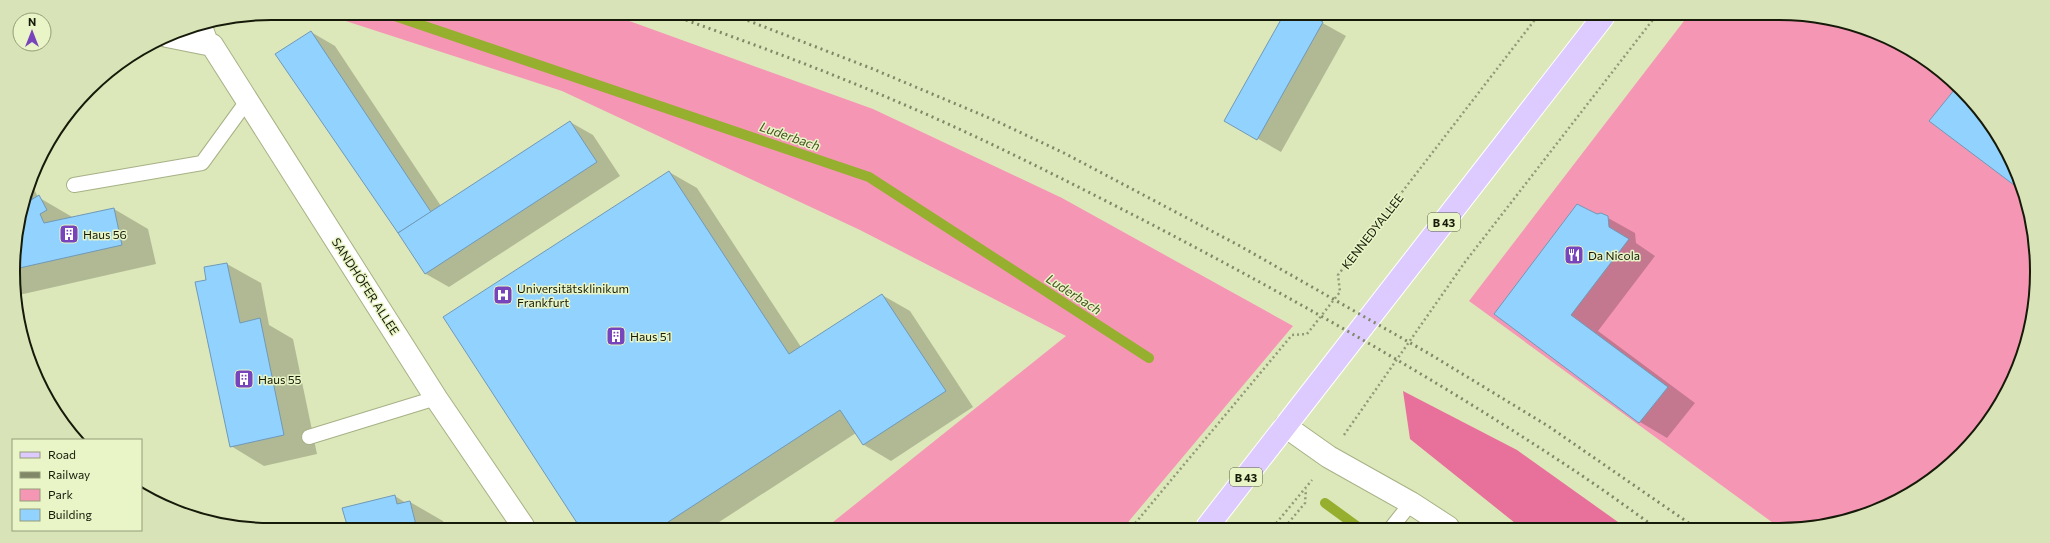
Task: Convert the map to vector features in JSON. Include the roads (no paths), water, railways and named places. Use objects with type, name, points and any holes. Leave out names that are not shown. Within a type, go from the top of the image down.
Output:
[{"type":"main road","name":"B 43","points":[[1210,523],[1601,20]]},
{"type":"street","points":[[183,36],[208,36]]},
{"type":"street","name":"SANDHÖFER ALLEE","points":[[208,36],[247,101],[436,398],[521,523]]},
{"type":"street","points":[[1285,426],[1329,457],[1410,503],[1442,523]]},
{"type":"lane","points":[[199,31],[208,36]]},
{"type":"lane","points":[[74,185],[202,163],[247,101]]},
{"type":"lane","points":[[309,437],[436,398]]},
{"type":"lane","points":[[1395,523],[1410,503]]},
{"type":"waterway","name":"Luderbach","points":[[407,20],[869,177],[1149,358]]},
{"type":"waterway","name":"Luderbach","points":[[1325,503],[1352,523]]},
{"type":"railway","points":[[686,20],[846,80],[936,118],[1057,176],[1147,222],[1255,279],[1466,401],[1569,467],[1649,523]]},
{"type":"railway","points":[[746,20],[873,69],[994,120],[1064,153],[1240,246],[1428,353],[1548,426],[1689,523]]},
{"type":"place","name":"Haus 56","points":[[69,234]]},
{"type":"place","name":"Da Nicola","points":[[1574,255]]},
{"type":"place","name":"Universitätsklinikum Frankfurt","points":[[503,295]]},
{"type":"place","name":"Haus 51","points":[[616,336]]},
{"type":"place","name":"Haus 55","points":[[244,379]]}]
